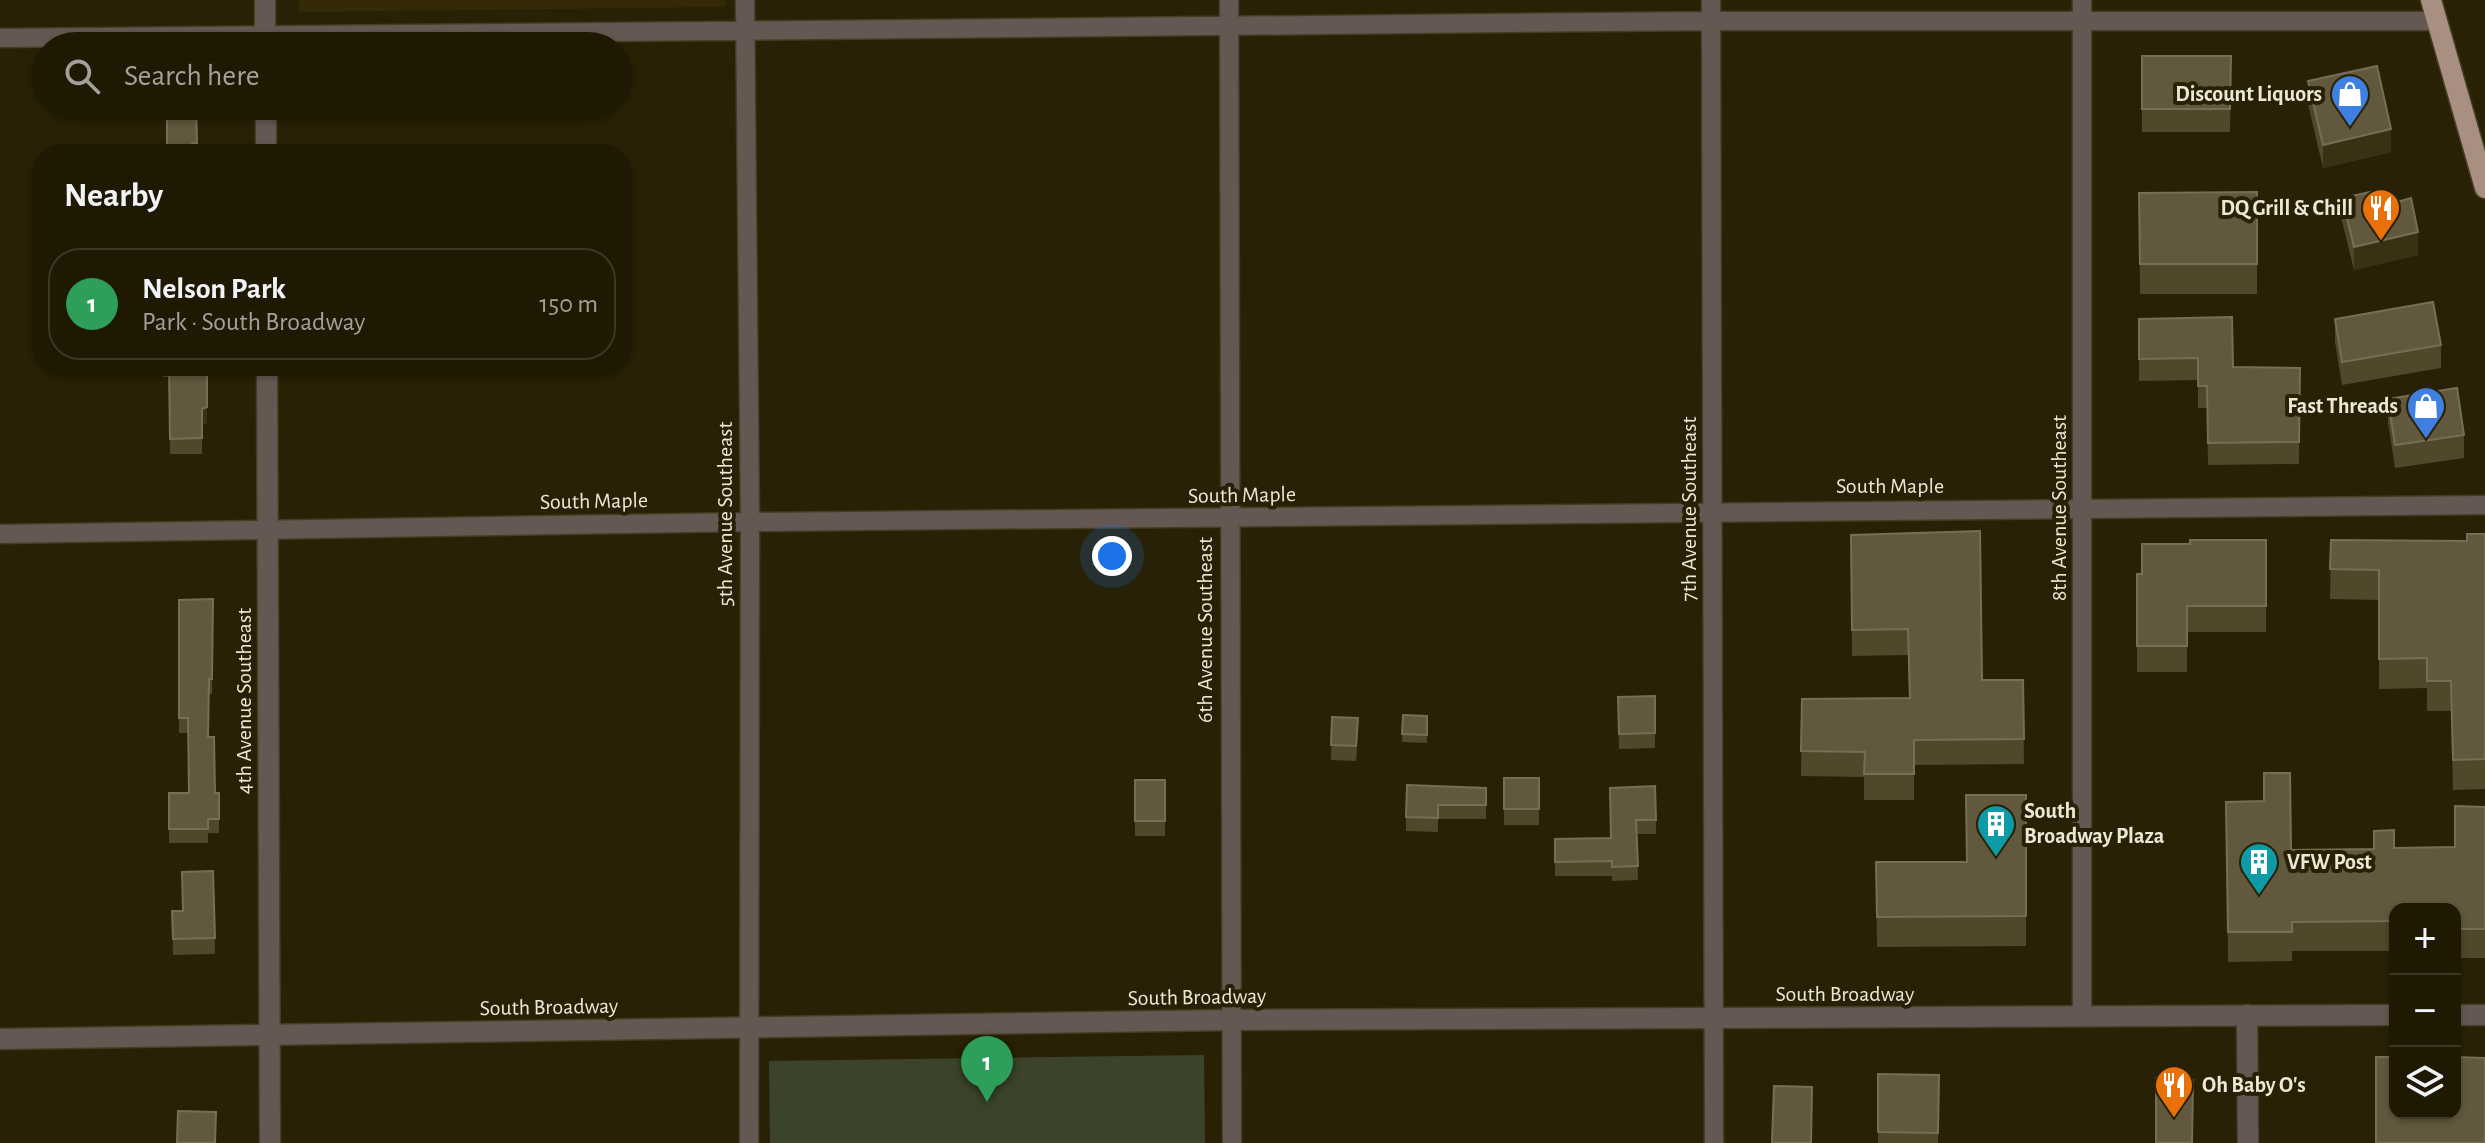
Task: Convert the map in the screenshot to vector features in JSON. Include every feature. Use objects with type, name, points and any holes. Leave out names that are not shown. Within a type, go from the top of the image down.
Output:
[{"type":"main road","points":[[2431,0],[2485,188]]},
{"type":"street","points":[[265,0],[265,32]]},
{"type":"street","name":"5th Avenue Southeast","points":[[745,0],[750,522],[749,1143]]},
{"type":"street","name":"6th Avenue Southeast","points":[[1229,0],[1232,1143]]},
{"type":"street","name":"7th Avenue Southeast","points":[[1711,0],[1714,1143]]},
{"type":"street","name":"8th Avenue Southeast","points":[[2082,0],[2082,1016]]},
{"type":"street","points":[[625,32],[1711,21],[2437,21]]},
{"type":"street","points":[[0,38],[32,38]]},
{"type":"street","points":[[266,120],[266,144]]},
{"type":"street","name":"4th Avenue Southeast","points":[[267,376],[270,1143]]},
{"type":"street","name":"South Maple","points":[[0,534],[750,522],[2485,505]]},
{"type":"street","points":[[2247,1015],[2248,1143]]},
{"type":"street","name":"South Broadway","points":[[0,1039],[1231,1020],[2389,1015]]},
{"type":"street","points":[[2461,1015],[2485,1015]]},
{"type":"shaded area","points":[[299,0],[725,0],[725,7],[299,12]]},
{"type":"green space","points":[[1204,1055],[1205,1143],[770,1143],[769,1061]]},
{"type":"building","points":[[2142,56],[2231,56],[2230,109],[2142,109]]},
{"type":"building","name":"Discount Liquors","points":[[2377,66],[2391,129],[2323,145],[2308,81]]},
{"type":"building","points":[[167,120],[196,120],[197,143],[167,144]]},
{"type":"building","points":[[2375,191],[2379,207],[2411,198],[2418,232],[2354,247],[2342,198]]},
{"type":"building","points":[[2257,192],[2257,264],[2140,264],[2139,193]]},
{"type":"building","points":[[2433,302],[2441,345],[2342,362],[2335,319]]},
{"type":"building","points":[[2232,317],[2233,367],[2300,368],[2299,442],[2208,443],[2207,386],[2198,386],[2198,358],[2139,359],[2139,319]]},
{"type":"building","points":[[169,376],[207,376],[207,407],[202,409],[202,438],[170,439]]},
{"type":"building","points":[[2457,388],[2464,435],[2395,445],[2388,399]]},
{"type":"building","points":[[1980,531],[1982,680],[2023,680],[2024,739],[1914,740],[1914,774],[1864,774],[1865,752],[1801,751],[1802,699],[1910,698],[1908,629],[1852,630],[1851,535]]},
{"type":"building","points":[[2467,534],[2485,534],[2485,759],[2453,760],[2451,681],[2427,681],[2427,658],[2379,659],[2379,570],[2330,569],[2331,540],[2467,541]]},
{"type":"building","points":[[2190,540],[2266,540],[2266,606],[2187,606],[2187,646],[2137,646],[2137,574],[2142,574],[2142,544],[2190,544]]},
{"type":"building","points":[[213,599],[208,737],[214,737],[215,793],[219,793],[219,819],[208,819],[208,829],[169,829],[169,793],[189,793],[188,718],[179,718],[179,600]]},
{"type":"building","points":[[1655,696],[1655,733],[1619,734],[1618,697]]},
{"type":"building","points":[[1403,715],[1427,716],[1427,735],[1402,734]]},
{"type":"building","points":[[1332,717],[1358,718],[1356,746],[1331,745]]},
{"type":"building","points":[[2264,773],[2290,773],[2291,850],[2374,849],[2374,831],[2394,830],[2394,848],[2455,847],[2455,806],[2485,807],[2485,929],[2461,929],[2461,903],[2389,903],[2389,921],[2292,922],[2292,932],[2228,932],[2226,802],[2264,801]]},
{"type":"building","points":[[1504,778],[1539,778],[1539,809],[1504,809]]},
{"type":"building","points":[[1135,780],[1165,780],[1165,821],[1135,821]]},
{"type":"building","points":[[1407,785],[1486,788],[1486,805],[1438,805],[1438,818],[1406,817]]},
{"type":"building","points":[[1655,786],[1656,820],[1636,820],[1638,866],[1612,867],[1612,861],[1555,862],[1555,839],[1611,838],[1610,788]]},
{"type":"building","name":"South Broadway Plaza","points":[[1966,795],[2026,795],[2026,916],[1877,917],[1876,862],[1967,862]]},
{"type":"building","points":[[213,871],[215,938],[173,939],[172,911],[183,911],[182,872]]},
{"type":"building","points":[[2376,1057],[2389,1057],[2389,1119],[2461,1119],[2461,1057],[2485,1058],[2485,1143],[2376,1143]]},
{"type":"building","points":[[1878,1074],[1939,1075],[1938,1133],[1878,1132]]},
{"type":"building","name":"Oh Baby O's","points":[[2156,1078],[2193,1080],[2192,1143],[2156,1143]]},
{"type":"building","points":[[1774,1086],[1812,1087],[1811,1143],[1772,1143]]},
{"type":"building","points":[[178,1111],[216,1112],[215,1143],[177,1143]]},
{"type":"place","name":"Discount Liquors","points":[[2350,128]]},
{"type":"place","name":"DQ Grill & Chill","points":[[2381,242]]},
{"type":"place","name":"Fast Threads","points":[[2426,440]]},
{"type":"place","name":"South Broadway Plaza","points":[[1996,858]]},
{"type":"place","name":"VFW Post","points":[[2259,896]]},
{"type":"place","name":"Nelson Park","points":[[987,1102]]},
{"type":"place","name":"Oh Baby O's","points":[[2174,1119]]}]
